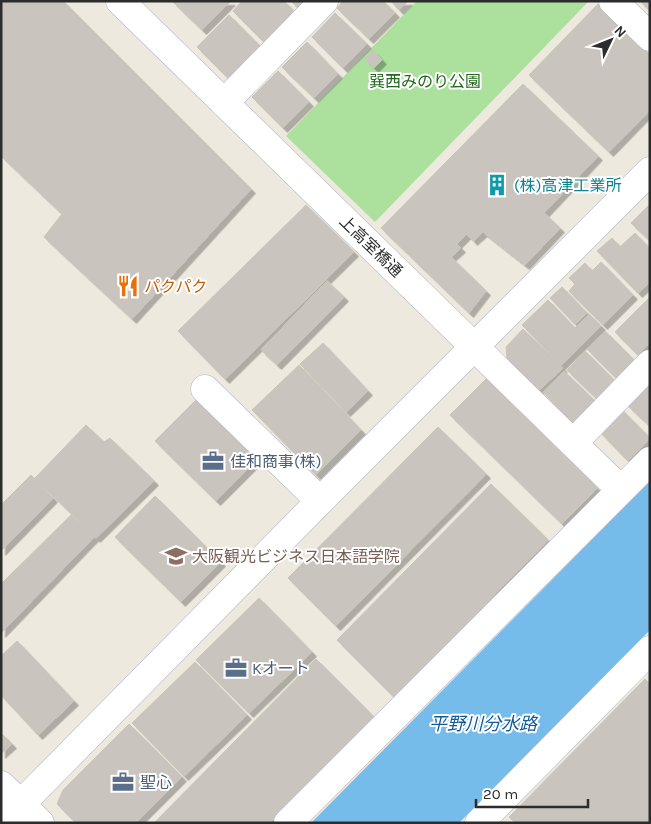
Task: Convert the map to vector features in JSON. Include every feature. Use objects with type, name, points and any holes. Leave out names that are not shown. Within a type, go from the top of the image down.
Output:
[{"type":"street","name":"上高室橋通","points":[[120,1],[621,490]]},
{"type":"street","points":[[224,103],[324,1]]},
{"type":"street","points":[[613,1],[650,37]]},
{"type":"street","points":[[11,813],[650,171]]},
{"type":"street","points":[[573,443],[650,364]]},
{"type":"street","points":[[205,389],[320,501]]},
{"type":"street","points":[[288,823],[650,461]]},
{"type":"street","points":[[479,823],[650,650]]},
{"type":"street","points":[[1,785],[11,813]]},
{"type":"street","points":[[11,813],[40,823]]},
{"type":"green space","name":"巽西みのり公園","points":[[417,1],[589,1],[375,222],[286,136]]},
{"type":"water","name":"平野川分水路","points":[[650,481],[650,630],[459,823],[311,823]]},
{"type":"building","points":[[1,1],[63,1],[251,189],[132,319],[44,237],[62,214],[1,156]]},
{"type":"building","points":[[172,1],[231,1],[202,30]]},
{"type":"building","points":[[242,1],[284,1],[298,16],[268,46],[233,11]]},
{"type":"building","points":[[291,1],[313,1],[302,12]]},
{"type":"building","points":[[343,1],[383,1],[395,13],[369,39],[337,8]]},
{"type":"building","points":[[391,1],[408,1],[399,10]]},
{"type":"building","points":[[640,1],[650,1],[650,11]]},
{"type":"building","points":[[598,4],[650,55],[650,110],[609,152],[529,75]]},
{"type":"building","points":[[335,13],[367,44],[343,68],[312,37]]},
{"type":"building","points":[[229,15],[264,50],[232,82],[197,47]]},
{"type":"building","points":[[307,42],[338,74],[314,98],[282,67]]},
{"type":"building","points":[[373,50],[382,60],[374,68],[365,59]]},
{"type":"building","points":[[278,71],[309,102],[283,128],[252,97]]},
{"type":"building","name":"(株)高津工業所","points":[[523,84],[598,156],[544,213],[560,228],[525,265],[483,232],[473,241],[467,234],[457,244],[461,248],[451,257],[486,291],[469,313],[381,228]]},
{"type":"building","points":[[650,204],[650,241],[631,223]]},
{"type":"building","points":[[306,205],[354,252],[225,379],[178,331]]},
{"type":"building","points":[[635,233],[650,249],[650,282],[638,293],[597,251],[612,238],[620,247]]},
{"type":"building","points":[[601,262],[633,295],[603,325],[569,291],[575,284],[569,278],[585,263],[592,271]]},
{"type":"building","points":[[327,281],[344,297],[277,365],[261,350]]},
{"type":"building","points":[[562,287],[587,313],[575,324],[550,298]]},
{"type":"building","points":[[650,297],[650,343],[638,355],[615,332]]},
{"type":"building","points":[[548,300],[575,328],[589,314],[601,326],[561,365],[522,325]]},
{"type":"building","points":[[523,329],[563,368],[539,390],[507,359],[506,347]]},
{"type":"building","points":[[605,331],[638,364],[620,382],[587,349]]},
{"type":"building","points":[[323,343],[368,391],[346,412],[300,364]]},
{"type":"building","points":[[585,351],[619,385],[601,403],[567,370]]},
{"type":"building","points":[[299,365],[361,430],[316,475],[252,410]]},
{"type":"building","points":[[564,371],[598,404],[576,427],[543,392]]},
{"type":"building","points":[[486,379],[597,488],[562,524],[450,415]]},
{"type":"building","points":[[650,384],[650,426],[628,406]]},
{"type":"building","points":[[198,398],[259,458],[216,501],[155,441]]},
{"type":"building","points":[[618,406],[650,438],[628,461],[596,428]]},
{"type":"building","points":[[86,425],[104,442],[110,438],[154,481],[96,538],[35,478]]},
{"type":"building","points":[[438,427],[486,474],[336,626],[288,578]]},
{"type":"building","points":[[31,475],[53,498],[1,551],[1,505]]},
{"type":"building","points":[[491,484],[548,540],[394,697],[337,640]]},
{"type":"building","points":[[155,496],[221,562],[181,602],[115,537]]},
{"type":"building","points":[[71,515],[94,537],[1,633],[1,584]]},
{"type":"building","points":[[259,598],[312,652],[249,713],[196,660]]},
{"type":"building","points":[[17,641],[74,701],[38,735],[1,695],[1,656]]},
{"type":"building","points":[[316,659],[374,717],[270,823],[154,823]]},
{"type":"building","points":[[195,662],[247,715],[184,776],[132,723]]},
{"type":"building","points":[[645,679],[650,684],[650,823],[515,823],[509,817]]},
{"type":"building","points":[[129,724],[182,777],[136,823],[76,823],[57,804],[63,790]]},
{"type":"building","points":[[1,733],[12,744],[1,754]]},
{"type":"place","name":"(株)高津工業所","points":[[497,185]]},
{"type":"place","name":"パクパク","points":[[128,286]]},
{"type":"place","name":"佳和商事(株)","points":[[213,461]]},
{"type":"place","name":"大阪観光ビジネス日本語学院","points":[[176,556]]},
{"type":"place","name":"Kオート","points":[[236,668]]},
{"type":"place","name":"聖心","points":[[123,782]]}]
